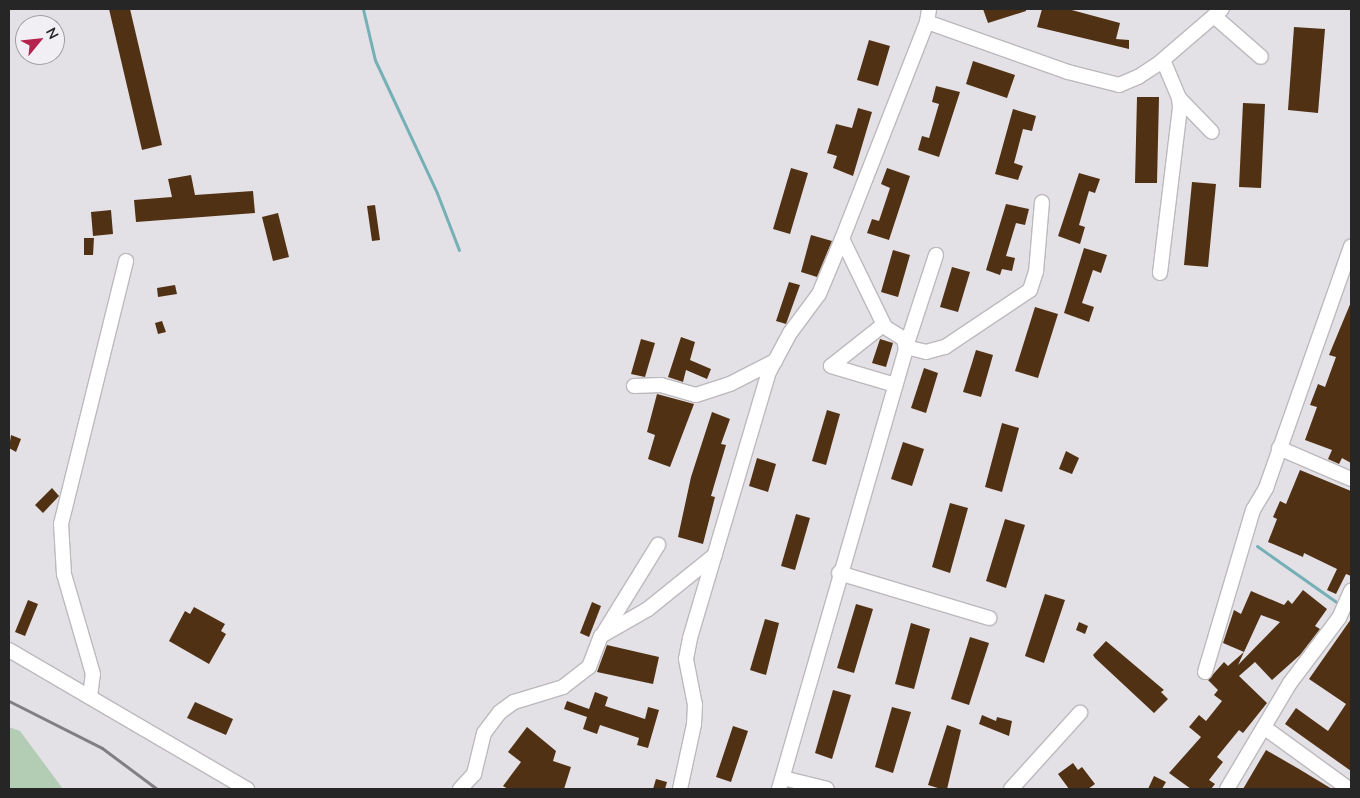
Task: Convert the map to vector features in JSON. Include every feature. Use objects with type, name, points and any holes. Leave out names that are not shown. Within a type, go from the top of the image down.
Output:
[{"type":"street","points":[[680,789],[695,705],[686,659],[769,372],[819,294],[928,16],[1106,83],[1119,85],[1138,77],[1163,60],[1218,12],[1261,57]]},
{"type":"street","points":[[1163,60],[1179,98],[1212,132]]},
{"type":"street","points":[[1160,273],[1179,127],[1179,98]]},
{"type":"street","points":[[906,347],[926,352],[945,347],[1030,290],[1036,272],[1042,202]]},
{"type":"street","points":[[842,239],[883,324],[904,339],[906,347]]},
{"type":"street","points":[[1205,672],[1253,510],[1266,488],[1351,249]]},
{"type":"street","points":[[827,789],[781,784],[839,573],[906,347],[936,255]]},
{"type":"street","points":[[90,697],[93,674],[64,574],[61,524],[126,261]]},
{"type":"street","points":[[883,324],[831,366],[895,385]]},
{"type":"street","points":[[634,386],[660,385],[696,395],[730,384],[775,361]]},
{"type":"street","points":[[1279,448],[1351,479]]},
{"type":"street","points":[[466,787],[474,774],[484,733],[500,712],[514,702],[562,687],[590,667],[602,636],[658,545]]},
{"type":"street","points":[[602,636],[648,609],[715,555]]},
{"type":"street","points":[[839,573],[989,618]]},
{"type":"street","points":[[1227,789],[1265,728],[1290,683],[1339,618],[1351,591]]},
{"type":"street","points":[[9,650],[248,789]]},
{"type":"street","points":[[1011,789],[1080,713]]},
{"type":"street","points":[[1265,728],[1349,789]]},
{"type":"green space","points":[[9,727],[20,731],[63,789],[9,789]]},
{"type":"building","points":[[109,9],[130,9],[162,145],[142,150]]},
{"type":"building","points":[[983,9],[1026,9],[1026,11],[988,23]]},
{"type":"building","points":[[1042,9],[1068,9],[1120,23],[1116,39],[1129,40],[1129,49],[1037,27]]},
{"type":"building","points":[[1294,27],[1325,29],[1318,113],[1288,110]]},
{"type":"building","points":[[869,40],[890,46],[878,86],[857,80]]},
{"type":"building","points":[[973,61],[1015,75],[1007,98],[966,84]]},
{"type":"building","points":[[936,86],[960,92],[939,157],[918,150],[922,136],[929,138],[939,104],[932,102]]},
{"type":"building","points":[[1137,97],[1159,97],[1157,183],[1135,183]]},
{"type":"building","points":[[1243,103],[1265,104],[1261,188],[1239,187]]},
{"type":"building","points":[[858,108],[872,112],[853,176],[833,168],[837,156],[827,153],[836,124],[852,128]]},
{"type":"building","points":[[1013,109],[1036,116],[1032,131],[1023,129],[1014,163],[1023,166],[1018,180],[995,174]]},
{"type":"building","points":[[791,168],[808,173],[790,234],[773,229]]},
{"type":"building","points":[[887,168],[910,176],[889,240],[867,233],[872,219],[879,221],[890,188],[881,184]]},
{"type":"building","points":[[1079,173],[1100,179],[1095,193],[1089,191],[1079,225],[1085,227],[1080,244],[1058,236]]},
{"type":"building","points":[[191,175],[195,195],[253,191],[255,213],[136,222],[134,200],[172,197],[168,179]]},
{"type":"building","points":[[1192,182],[1216,184],[1208,267],[1184,265]]},
{"type":"building","points":[[1006,204],[1029,209],[1025,225],[1016,223],[1006,256],[1015,258],[1012,271],[1002,269],[1000,275],[986,270]]},
{"type":"building","points":[[375,205],[380,240],[372,241],[367,206]]},
{"type":"building","points":[[111,210],[113,234],[93,236],[91,212]]},
{"type":"building","points":[[278,213],[289,257],[273,261],[262,217]]},
{"type":"building","points":[[811,235],[832,241],[817,277],[801,272]]},
{"type":"building","points":[[84,238],[94,238],[93,255],[84,255]]},
{"type":"building","points":[[1084,248],[1107,255],[1101,273],[1093,270],[1082,303],[1094,307],[1089,322],[1064,313]]},
{"type":"building","points":[[893,250],[910,255],[898,297],[881,292]]},
{"type":"building","points":[[952,267],[970,272],[958,312],[940,307]]},
{"type":"building","points":[[789,282],[800,285],[786,324],[776,321]]},
{"type":"building","points":[[175,285],[177,294],[158,297],[157,288]]},
{"type":"building","points":[[1351,302],[1351,463],[1342,458],[1339,464],[1328,459],[1332,450],[1305,440],[1317,407],[1310,405],[1318,384],[1325,387],[1336,357],[1329,355]]},
{"type":"building","points":[[1035,307],[1058,314],[1038,378],[1015,371]]},
{"type":"building","points":[[162,321],[166,332],[158,334],[155,323]]},
{"type":"building","points":[[681,337],[695,342],[690,360],[711,369],[707,379],[686,370],[683,382],[668,377]]},
{"type":"building","points":[[641,339],[655,343],[645,377],[631,374]]},
{"type":"building","points":[[880,339],[893,343],[886,367],[872,363]]},
{"type":"building","points":[[976,350],[993,355],[981,397],[963,392]]},
{"type":"building","points":[[924,368],[938,373],[926,413],[911,408]]},
{"type":"building","points":[[657,394],[694,404],[670,467],[648,459],[655,435],[647,432]]},
{"type":"building","points":[[827,410],[840,414],[826,465],[812,461]]},
{"type":"building","points":[[712,412],[730,419],[721,444],[726,445],[711,496],[715,497],[703,544],[678,537],[691,477]]},
{"type":"building","points":[[1002,423],[1019,428],[1002,492],[985,487]]},
{"type":"building","points":[[11,435],[21,439],[16,452],[9,448]]},
{"type":"building","points":[[903,442],[924,449],[912,486],[891,479]]},
{"type":"building","points":[[1066,451],[1079,458],[1072,474],[1059,469]]},
{"type":"building","points":[[757,458],[776,464],[768,492],[749,486]]},
{"type":"building","points":[[1300,470],[1351,491],[1351,576],[1346,574],[1336,594],[1327,590],[1337,569],[1304,553],[1303,557],[1268,542],[1277,519],[1273,517],[1280,501],[1286,504]]},
{"type":"building","points":[[52,488],[59,496],[43,513],[35,505]]},
{"type":"building","points":[[950,503],[968,508],[950,573],[932,567]]},
{"type":"building","points":[[796,514],[810,518],[795,570],[781,566]]},
{"type":"building","points":[[1005,519],[1025,525],[1006,588],[986,581]]},
{"type":"building","points":[[1303,590],[1327,609],[1315,626],[1320,629],[1300,655],[1272,680],[1255,662],[1239,676],[1267,703],[1243,733],[1239,730],[1217,757],[1223,762],[1209,780],[1215,784],[1211,789],[1191,789],[1169,773],[1201,737],[1189,727],[1199,715],[1206,721],[1222,701],[1214,695],[1218,690],[1208,680],[1224,662],[1228,666],[1244,652],[1223,643],[1234,610],[1241,614],[1251,591],[1284,605],[1288,600],[1292,604]],"holes":[[[1261,615],[1280,622],[1238,665],[1244,652]]]},
{"type":"building","points":[[1045,594],[1065,600],[1044,663],[1025,656]]},
{"type":"building","points":[[28,600],[38,604],[25,636],[15,632]]},
{"type":"building","points":[[592,602],[601,606],[589,637],[580,633]]},
{"type":"building","points":[[856,604],[873,609],[854,673],[837,668]]},
{"type":"building","points":[[194,607],[225,624],[221,631],[226,634],[209,664],[169,641],[185,611],[190,614]]},
{"type":"building","points":[[765,619],[779,623],[766,675],[750,670]]},
{"type":"building","points":[[1351,619],[1351,771],[1285,724],[1296,708],[1328,731],[1346,704],[1309,679]]},
{"type":"building","points":[[1079,622],[1088,626],[1085,634],[1076,630]]},
{"type":"building","points":[[911,623],[930,629],[914,689],[895,684]]},
{"type":"building","points":[[970,637],[989,643],[969,705],[951,699]]},
{"type":"building","points":[[1106,641],[1164,690],[1161,692],[1168,699],[1154,713],[1093,655]]},
{"type":"building","points":[[607,645],[659,657],[653,684],[597,672]]},
{"type":"building","points":[[833,690],[851,695],[832,759],[815,753]]},
{"type":"building","points":[[595,692],[608,697],[605,706],[645,719],[648,707],[659,710],[648,748],[637,745],[639,738],[600,725],[597,734],[583,729],[587,717],[564,709],[567,701],[589,709]]},
{"type":"building","points":[[195,702],[233,719],[226,735],[187,718]]},
{"type":"building","points":[[892,707],[911,712],[893,773],[875,767]]},
{"type":"building","points":[[982,715],[996,721],[997,717],[1012,721],[1009,736],[979,724]]},
{"type":"building","points":[[947,725],[961,730],[947,789],[941,789],[928,785]]},
{"type":"building","points":[[733,726],[748,731],[731,782],[716,777]]},
{"type":"building","points":[[527,727],[556,751],[553,761],[571,767],[564,789],[508,789],[503,786],[521,762],[508,752]]},
{"type":"building","points":[[1266,750],[1299,769],[1332,789],[1243,789]]},
{"type":"building","points":[[1073,763],[1078,770],[1082,767],[1095,784],[1088,789],[1069,789],[1058,774]]},
{"type":"building","points":[[1154,776],[1166,782],[1162,789],[1148,789]]},
{"type":"building","points":[[656,779],[667,782],[665,789],[653,789]]},
{"type":"waterway","points":[[363,9],[375,60],[437,193],[459,250]]},
{"type":"waterway","points":[[1257,546],[1342,606]]},
{"type":"railway","points":[[9,701],[102,748],[157,789]]}]
